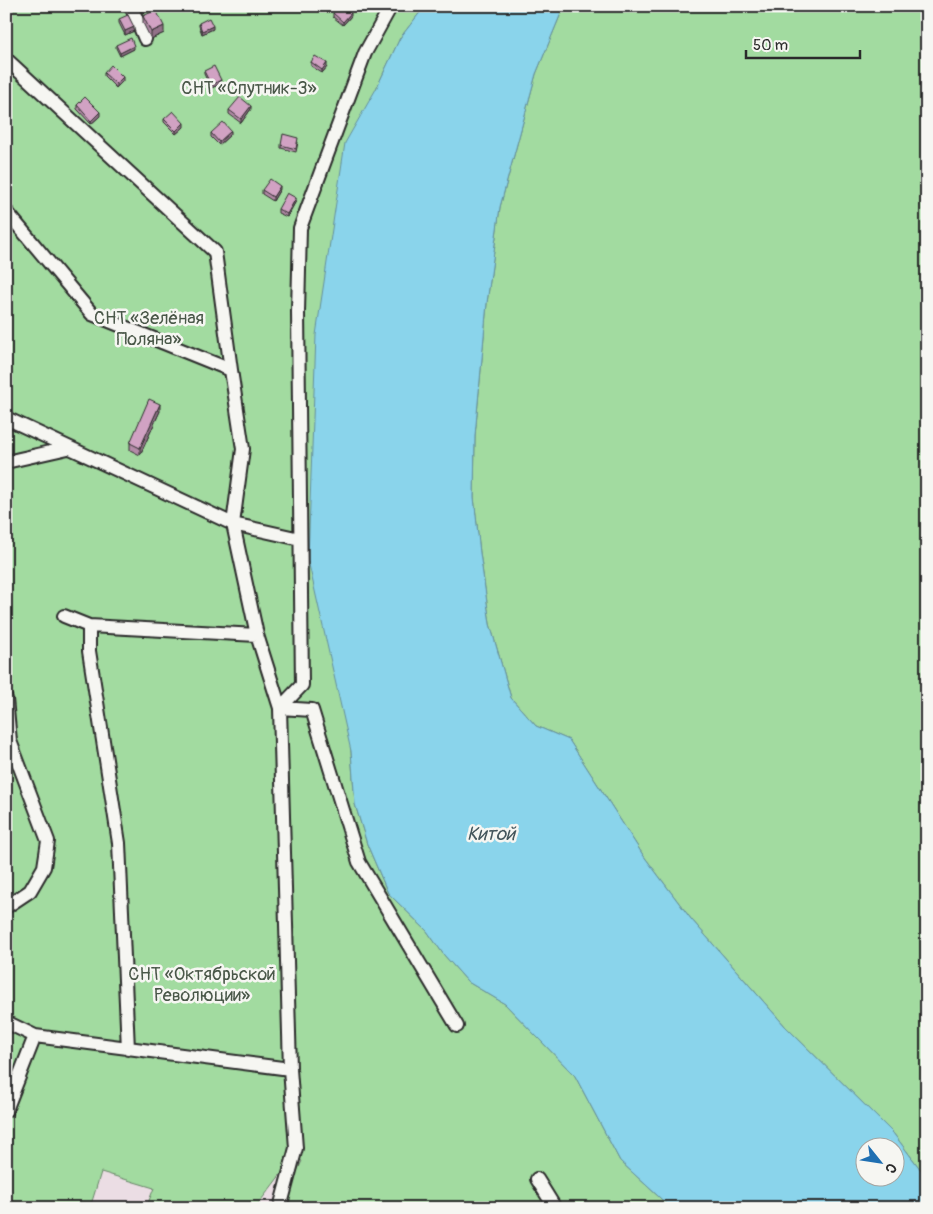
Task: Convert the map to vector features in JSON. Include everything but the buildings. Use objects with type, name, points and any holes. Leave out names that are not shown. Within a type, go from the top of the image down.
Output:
[{"type":"street","points":[[131,6],[145,39]]},
{"type":"street","points":[[280,708],[302,685],[298,312],[300,228],[365,53],[391,6]]},
{"type":"street","points":[[6,59],[216,252],[243,449],[233,524],[256,635],[280,708],[290,1069],[296,1148],[280,1208]]},
{"type":"street","points":[[6,211],[92,314],[231,370]]},
{"type":"street","points":[[6,418],[233,524],[300,539]]},
{"type":"street","points":[[6,462],[68,448]]},
{"type":"street","points":[[64,616],[89,626],[256,635]]},
{"type":"street","points":[[89,626],[89,651],[119,843],[128,1049]]},
{"type":"street","points":[[6,699],[8,742],[48,841],[44,867],[30,891],[6,907]]},
{"type":"street","points":[[280,708],[312,710],[359,862],[457,1026]]},
{"type":"street","points":[[6,1022],[35,1036],[290,1069]]},
{"type":"street","points":[[6,1110],[35,1036]]},
{"type":"street","points":[[538,1179],[555,1208]]},
{"type":"green space","points":[[6,6],[425,6],[400,38],[376,89],[351,751],[355,804],[367,844],[388,893],[427,931],[444,955],[468,982],[505,1004],[575,1076],[620,1161],[671,1208],[279,1208],[302,1161],[294,1157],[255,1208],[146,1208],[154,1188],[101,1172],[90,1208],[6,1208]]},
{"type":"green space","points":[[564,6],[927,6],[927,1178],[906,1150],[906,1136],[895,1136],[785,1026],[691,919],[643,855],[569,740],[536,726],[511,698],[490,624],[480,553],[474,497],[475,436],[487,303],[500,207],[536,74]]},
{"type":"water","name":"Китой","points":[[425,6],[564,6],[536,74],[500,207],[487,303],[475,436],[474,497],[480,553],[490,624],[511,698],[536,726],[569,740],[643,855],[691,919],[785,1026],[895,1136],[856,1136],[856,1186],[906,1186],[906,1150],[927,1178],[927,1208],[671,1208],[620,1161],[575,1076],[505,1004],[468,982],[444,955],[427,931],[388,893],[367,844],[355,804],[351,751],[308,560],[316,335],[345,143],[376,89],[400,38]]},
{"type":"park label","name":"СНТ «Спутник-3»","points":[[249,88]]},
{"type":"park label","name":"СНТ «Зелёная Поляна»","points":[[149,328]]},
{"type":"park label","name":"СНТ «Октябрьской Революции»","points":[[202,984]]}]
